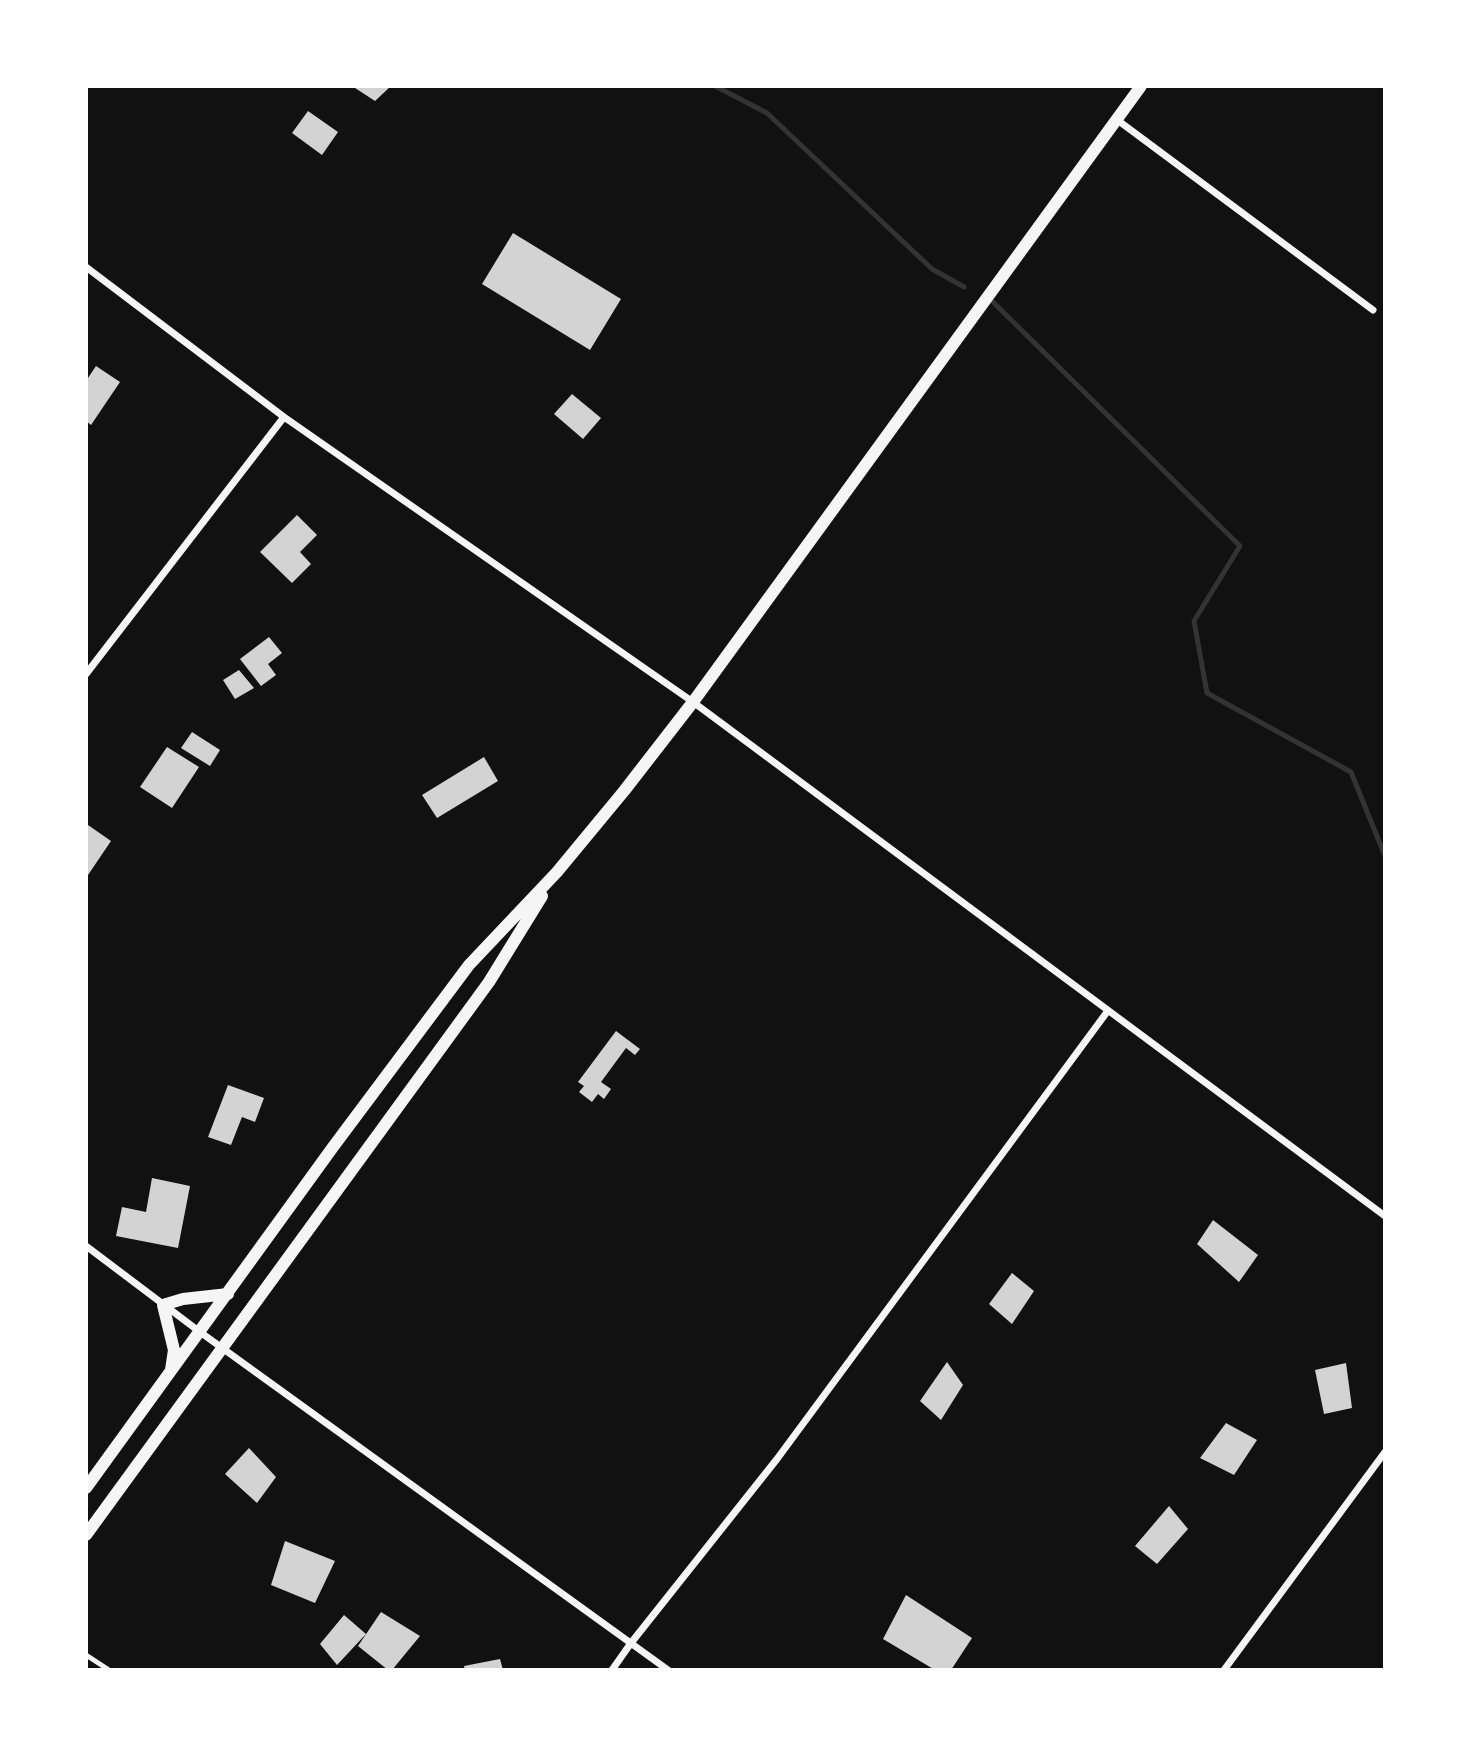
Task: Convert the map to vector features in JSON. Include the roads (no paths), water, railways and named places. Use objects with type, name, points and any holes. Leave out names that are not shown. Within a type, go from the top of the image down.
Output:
[{"type":"street","points":[[86,1488],[332,1147],[469,965],[557,872],[693,702],[1141,86]]},
{"type":"street","points":[[1116,119],[1373,310]]},
{"type":"street","points":[[86,267],[284,417],[693,702],[1385,1216]]},
{"type":"street","points":[[86,674],[284,417]]},
{"type":"street","points":[[86,1535],[489,982],[557,872]]},
{"type":"street","points":[[612,1670],[777,1459],[1107,1012]]},
{"type":"street","points":[[86,1246],[200,1332],[668,1670]]},
{"type":"street","points":[[163,1305],[183,1299],[228,1294]]},
{"type":"street","points":[[163,1305],[174,1350],[170,1373]]},
{"type":"street","points":[[1224,1670],[1385,1452]]},
{"type":"lane","points":[[86,1655],[109,1670]]},
{"type":"waterway","points":[[715,86],[767,113],[932,269],[964,287]]},
{"type":"waterway","points":[[992,301],[1240,546],[1194,621],[1207,693],[1351,772],[1385,856]]}]
